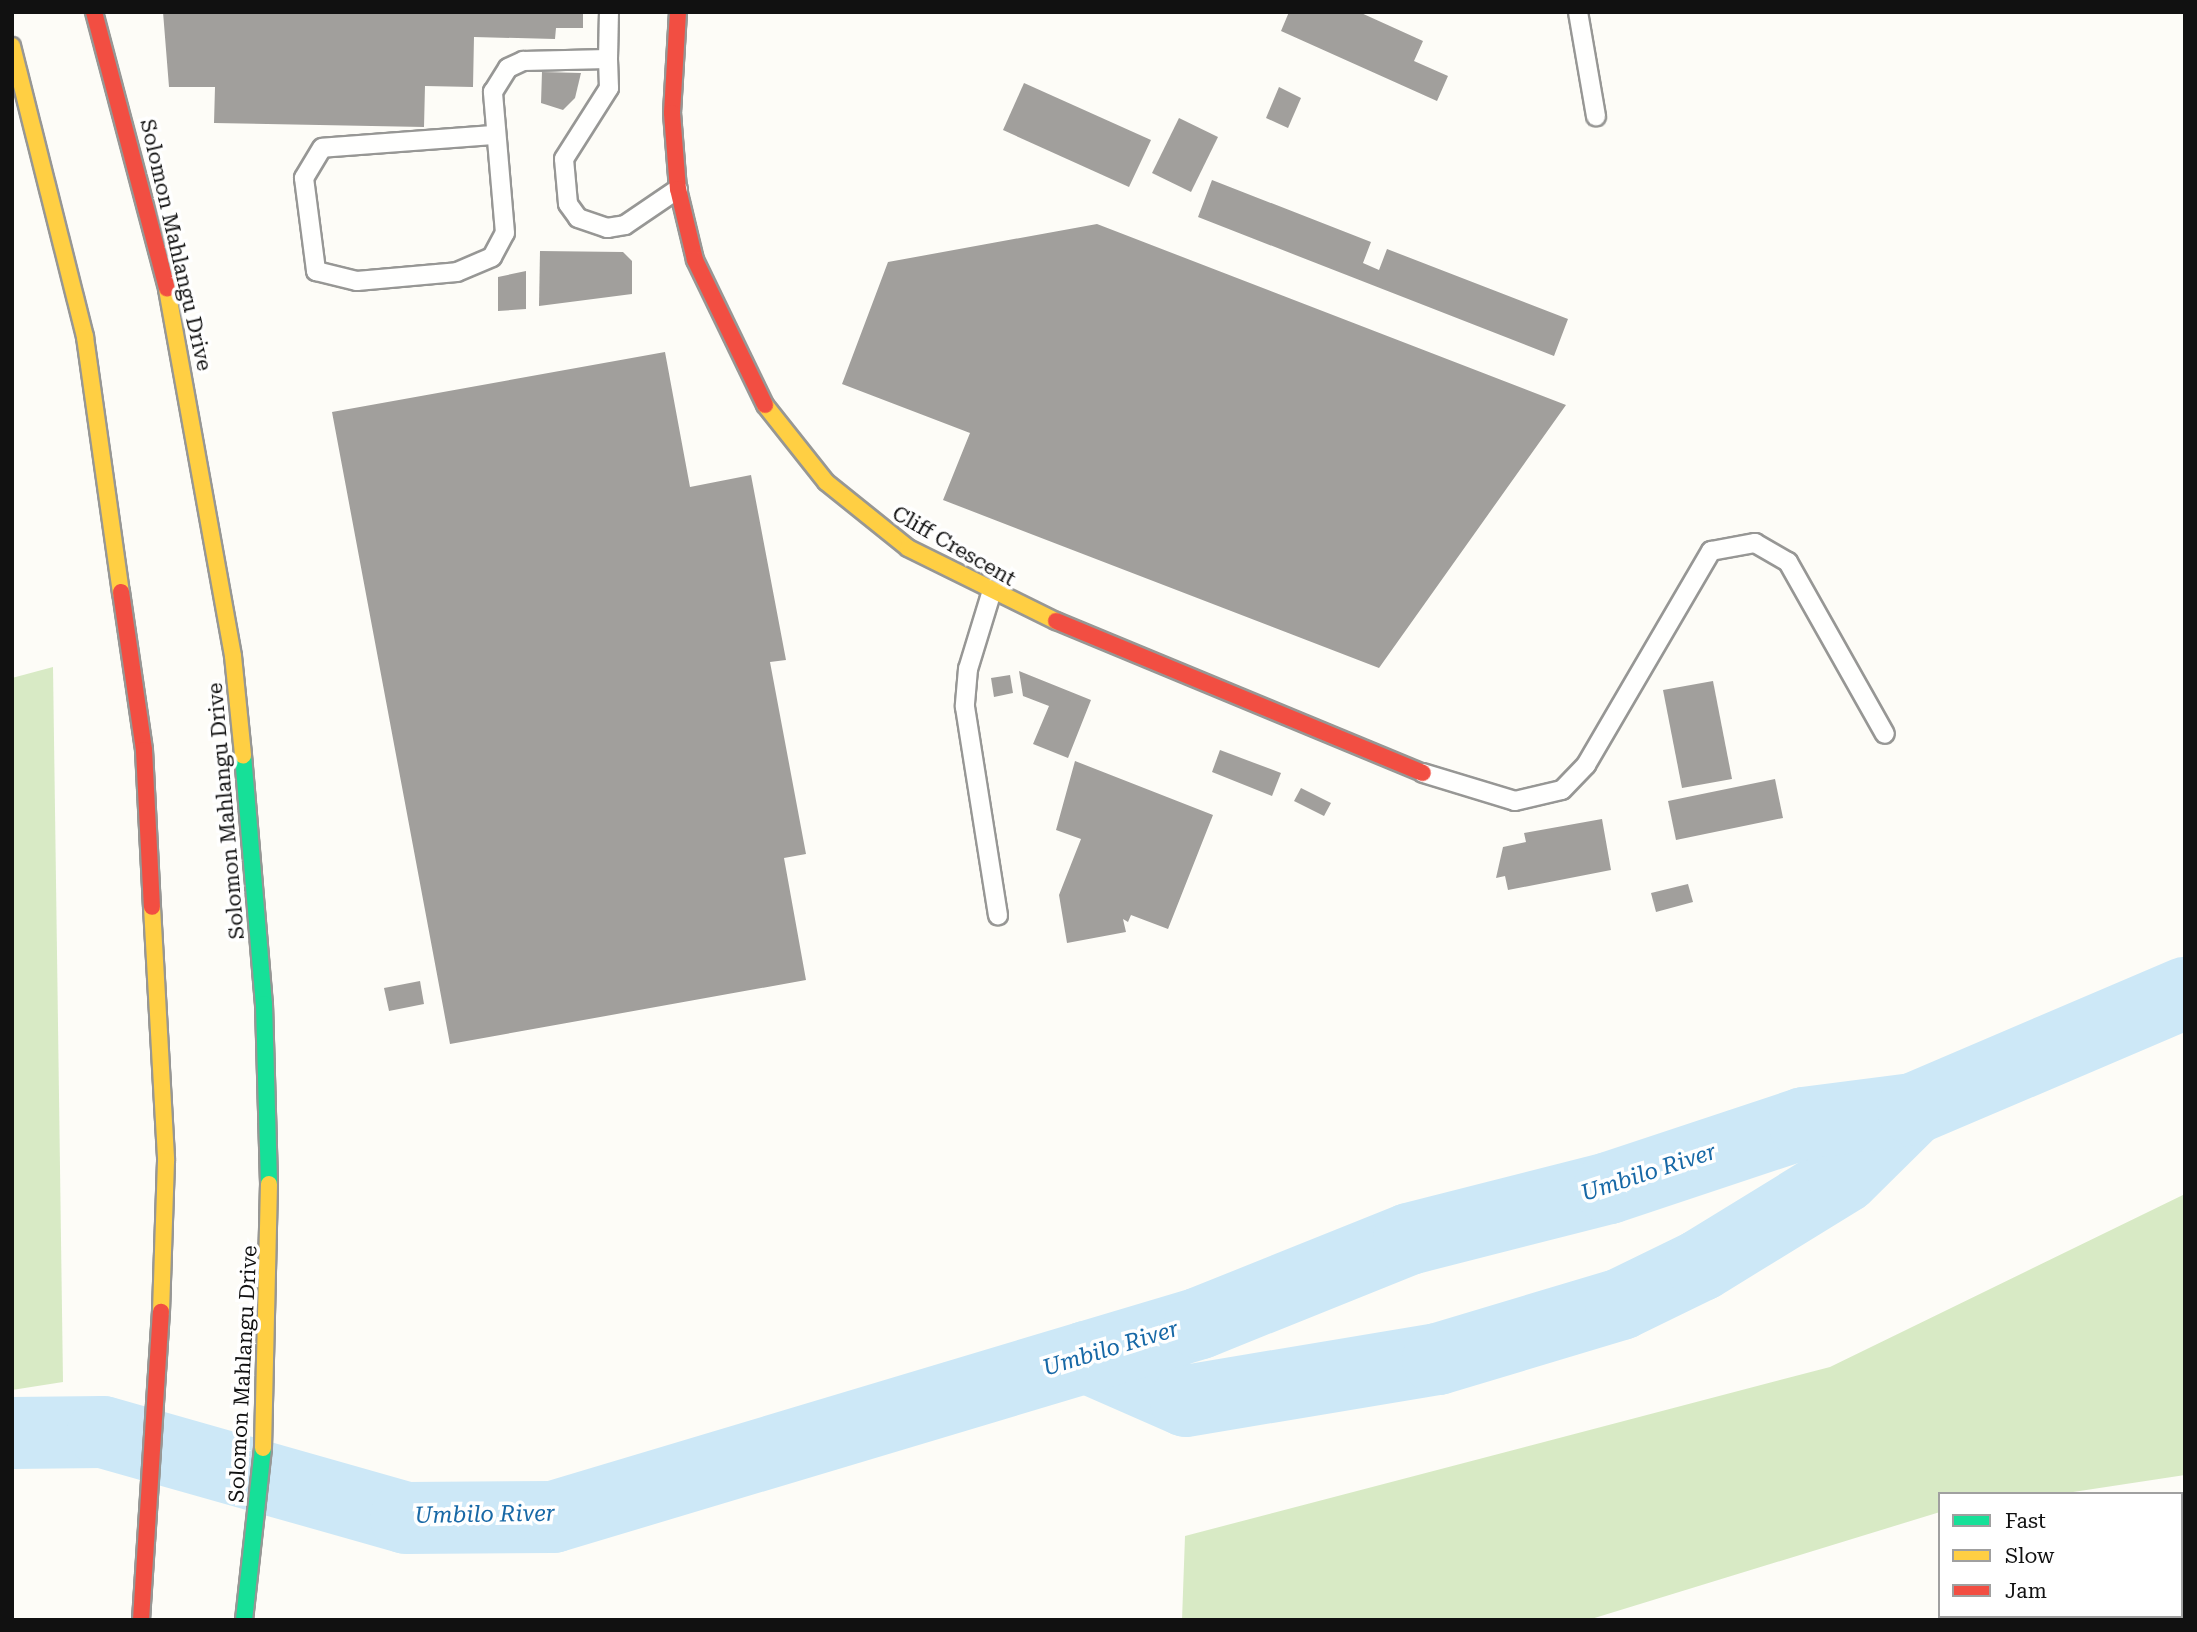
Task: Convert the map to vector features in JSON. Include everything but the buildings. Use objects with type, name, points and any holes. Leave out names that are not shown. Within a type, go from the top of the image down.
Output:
[{"type":"main road","name":"Solomon Mahlangu Drive","points":[[94,12],[111,64],[165,277],[233,656],[268,1107],[271,1240],[262,1480],[244,1620]]},
{"type":"main road","points":[[102,12],[111,64]]},
{"type":"main road","name":"Cliff Crescent","points":[[677,14],[672,113],[678,189],[722,328],[790,443],[868,520],[991,594],[1423,773]]},
{"type":"main road","points":[[12,46],[55,208],[85,337],[144,750],[165,1055],[156,1450],[141,1620]]},
{"type":"main road","points":[[12,133],[55,208]]},
{"type":"lane","points":[[609,12],[609,88],[564,159],[568,204],[579,218],[607,228],[645,216],[678,189]]},
{"type":"lane","points":[[1578,12],[1596,116]]},
{"type":"lane","points":[[493,135],[323,148],[304,178],[310,263],[322,276],[357,281],[457,272],[492,257],[505,233],[493,135],[493,92],[508,68],[547,58],[608,59]]},
{"type":"lane","points":[[1423,773],[1515,801],[1562,790],[1586,765],[1711,551],[1755,543],[1788,562],[1885,734]]},
{"type":"lane","points":[[991,594],[968,669],[965,707],[998,915]]},
{"type":"green space","points":[[53,667],[63,1382],[12,1390],[12,678]]},
{"type":"green space","points":[[2185,1194],[2185,1475],[2073,1492],[1938,1492],[1938,1513],[1588,1620],[1182,1620],[1185,1536],[1830,1367]]},
{"type":"waterway","name":"Umbilo River","points":[[12,1433],[103,1432],[406,1518],[553,1517],[1200,1323],[1409,1239],[1609,1188],[1804,1123],[1913,1109],[2185,993]]},
{"type":"waterway","points":[[1086,1357],[1186,1401],[1438,1359],[1621,1304],[1701,1265],[1844,1177],[1913,1109]]},
{"type":"traffic: fast","points":[[243,755],[264,1004],[269,1184]]},
{"type":"traffic: fast","points":[[244,1620],[263,1448]]},
{"type":"traffic: slow","points":[[12,46],[85,337],[121,592]]},
{"type":"traffic: slow","points":[[167,289],[233,656],[243,755]]},
{"type":"traffic: slow","points":[[765,405],[826,482],[908,548],[1056,621]]},
{"type":"traffic: slow","points":[[152,907],[166,1161],[161,1312]]},
{"type":"traffic: slow","points":[[263,1448],[269,1184]]},
{"type":"traffic: jam","points":[[94,12],[167,289]]},
{"type":"traffic: jam","points":[[678,12],[672,113],[678,189],[695,260],[765,405]]},
{"type":"traffic: jam","points":[[121,592],[144,750],[152,907]]},
{"type":"traffic: jam","points":[[1056,621],[1423,773]]},
{"type":"traffic: jam","points":[[141,1620],[161,1312]]}]
